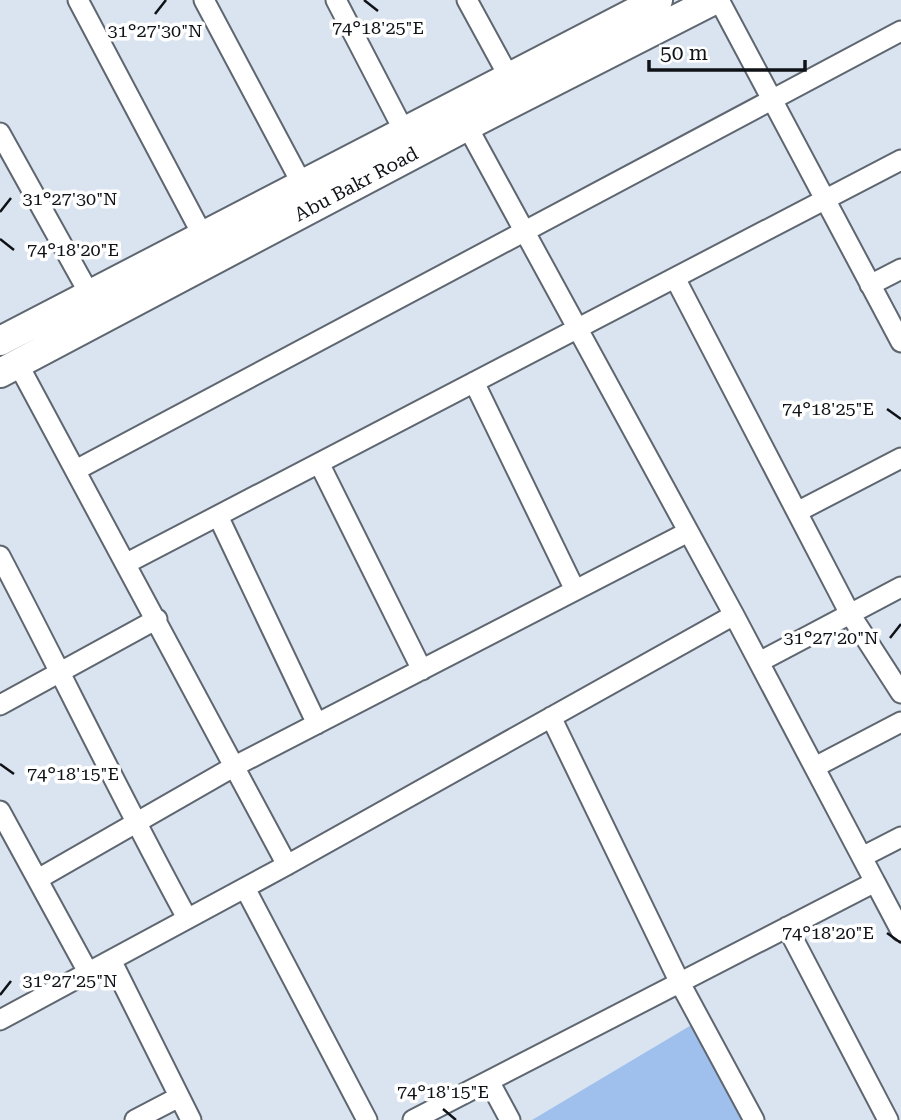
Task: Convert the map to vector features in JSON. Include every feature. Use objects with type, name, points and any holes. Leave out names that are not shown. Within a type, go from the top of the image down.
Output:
[{"type":"main road","name":"Abu Bakr Road","points":[[9,368],[96,306],[203,236],[302,184],[645,12],[717,0]]},
{"type":"main road","name":"Abu Bakr Road","points":[[0,341],[96,306],[467,126],[645,12]]},
{"type":"street","points":[[78,0],[203,236]]},
{"type":"street","points":[[204,0],[302,184]]},
{"type":"street","points":[[336,0],[404,131]]},
{"type":"street","points":[[467,0],[509,78]]},
{"type":"street","points":[[717,0],[901,342]]},
{"type":"street","points":[[76,470],[901,31]]},
{"type":"street","points":[[467,126],[734,615],[901,931]]},
{"type":"street","points":[[0,133],[96,306]]},
{"type":"street","points":[[127,563],[901,160]]},
{"type":"street","points":[[870,285],[901,269]]},
{"type":"street","points":[[675,278],[850,614],[901,693]]},
{"type":"street","points":[[9,368],[76,470],[287,865]]},
{"type":"street","points":[[474,382],[575,590]]},
{"type":"street","points":[[797,512],[901,458]]},
{"type":"street","points":[[319,463],[422,670]]},
{"type":"street","points":[[218,516],[317,724]]},
{"type":"street","points":[[38,879],[235,766],[688,532]]},
{"type":"street","points":[[0,556],[135,823],[187,918]]},
{"type":"street","points":[[759,662],[901,587]]},
{"type":"street","points":[[0,1020],[287,865],[734,615]]},
{"type":"street","points":[[0,705],[157,619]]},
{"type":"street","points":[[551,717],[680,983],[754,1120]]},
{"type":"street","points":[[815,767],[901,722]]},
{"type":"street","points":[[0,811],[6,838],[38,879],[88,972]]},
{"type":"street","points":[[862,857],[901,837]]},
{"type":"street","points":[[413,1120],[875,882]]},
{"type":"street","points":[[245,888],[367,1120]]},
{"type":"street","points":[[787,927],[888,1120]]},
{"type":"street","points":[[111,960],[191,1120]]},
{"type":"street","points":[[489,1081],[510,1120]]},
{"type":"street","points":[[135,1120],[179,1097]]},
{"type":"shaded area","points":[[693,1024],[749,1120],[532,1120]]}]
